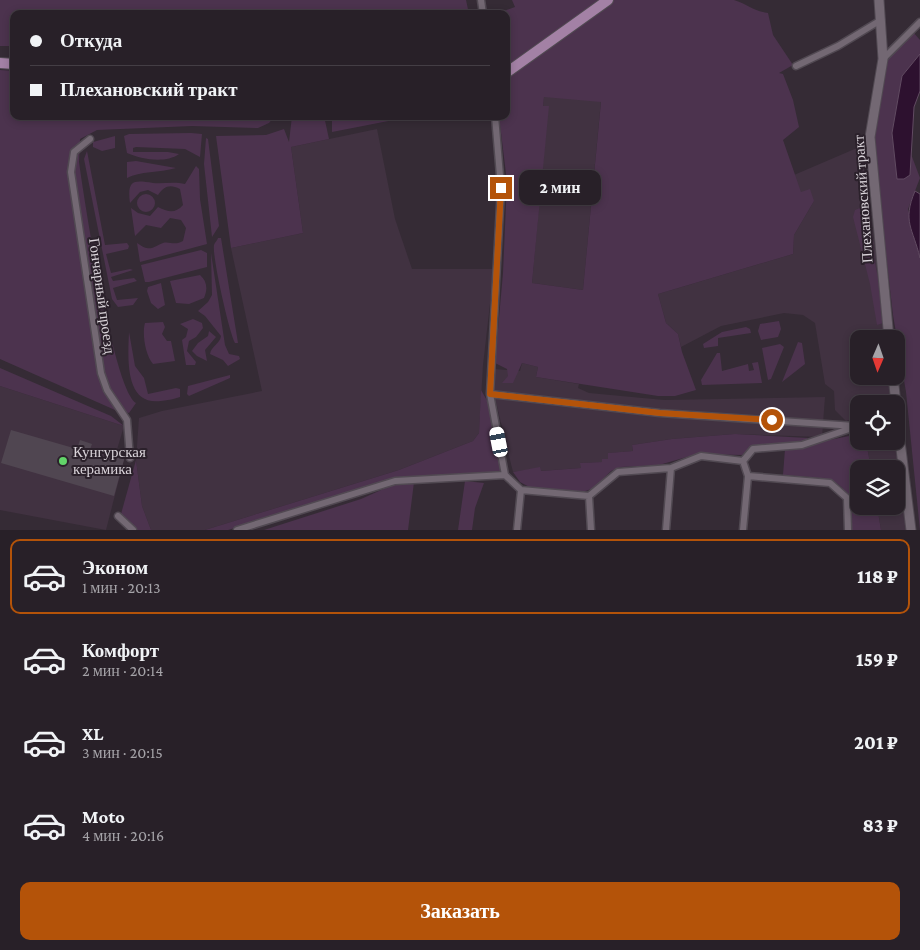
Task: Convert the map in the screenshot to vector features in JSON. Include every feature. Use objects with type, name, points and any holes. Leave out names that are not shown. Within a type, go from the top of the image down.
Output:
[{"type":"main road","points":[[510,70],[608,0]]},
{"type":"street","name":"Плехановский тракт","points":[[879,0],[883,58],[870,137],[888,330]]},
{"type":"street","points":[[796,66],[838,46],[881,20]]},
{"type":"street","points":[[883,58],[920,22]]},
{"type":"street","points":[[495,120],[501,188],[490,394],[505,475],[521,490],[589,496],[618,472],[671,468],[701,456],[743,461]]},
{"type":"street","name":"Гончарный проезд","points":[[90,139],[74,152],[70,172],[101,373],[107,390],[127,420],[130,458]]},
{"type":"street","points":[[490,394],[660,413],[850,425]]},
{"type":"street","points":[[743,461],[752,449],[802,445],[850,429]]},
{"type":"street","points":[[900,450],[911,530]]},
{"type":"street","points":[[743,461],[748,476],[743,530]]},
{"type":"street","points":[[666,530],[671,468]]},
{"type":"street","points":[[237,530],[395,481],[505,475]]},
{"type":"street","points":[[748,476],[830,483],[847,498],[848,530]]},
{"type":"street","points":[[517,530],[521,490]]},
{"type":"street","points":[[589,496],[590,530]]},
{"type":"street","points":[[118,516],[133,530]]},
{"type":"shaded area","points":[[0,0],[466,0],[468,10],[10,10],[10,46],[0,46]]},
{"type":"shaded area","points":[[512,0],[605,0],[510,64],[510,10],[506,10],[515,7]]},
{"type":"shaded area","points":[[614,0],[734,0],[758,11],[768,13],[773,35],[793,65],[779,73],[783,74],[793,100],[799,127],[783,140],[801,192],[810,189],[814,201],[794,235],[793,254],[658,294],[666,323],[678,334],[682,352],[696,390],[675,396],[658,396],[536,377],[538,367],[522,363],[513,383],[502,383],[508,376],[507,369],[495,363],[503,273],[507,182],[499,120],[510,120],[510,74],[608,7]],"holes":[[[544,97],[601,102],[583,290],[532,283],[549,106],[543,106]]]},
{"type":"shaded area","points":[[913,32],[920,40],[920,54],[902,76],[892,133],[897,178],[910,175],[911,154],[920,178],[908,209],[920,258],[920,530],[905,385],[905,330],[896,330],[873,142],[887,59]]},
{"type":"shaded area","points":[[920,54],[920,91],[914,107],[910,175],[904,179],[897,179],[892,133],[902,76]]},
{"type":"shaded area","points":[[0,70],[10,71],[10,120],[272,120],[258,128],[192,126],[97,130],[80,139],[79,162],[109,330],[127,390],[136,403],[129,413],[115,410],[0,359]]},
{"type":"shaded area","points":[[544,96],[601,101],[583,290],[532,283],[548,107],[543,106]]},
{"type":"shaded area","points":[[292,120],[325,120],[329,139],[291,147],[303,233],[231,248],[216,136],[266,135],[284,129],[289,142]]},
{"type":"shaded area","points":[[332,120],[394,120],[332,132]]},
{"type":"shaded area","points":[[377,129],[395,219],[412,269],[494,269],[483,365],[479,433],[473,441],[399,470],[205,530],[151,530],[142,506],[136,460],[139,418],[162,411],[262,391],[231,248],[303,233],[291,147]]},
{"type":"shaded area","points":[[129,134],[202,134],[200,157],[185,149],[133,148],[133,152],[168,152],[179,154],[160,160],[139,157],[127,153],[124,136]]},
{"type":"shaded area","points":[[115,136],[115,148],[102,151],[93,147],[93,142]]},
{"type":"shaded area","points":[[206,138],[208,139],[219,226],[212,237],[204,164]]},
{"type":"shaded area","points":[[864,145],[864,174],[885,330],[850,330],[850,385],[890,385],[891,395],[850,395],[850,420],[846,421],[835,410],[834,391],[825,384],[815,323],[803,315],[784,313],[721,326],[681,347],[678,334],[666,323],[658,294],[793,254],[794,235],[814,201],[801,193],[794,175]]},
{"type":"shaded area","points":[[87,151],[105,245],[127,243],[129,246],[128,249],[106,254],[111,273],[133,270],[111,277],[113,281],[134,278],[137,281],[113,288],[117,300],[138,298],[133,305],[118,307],[112,299],[84,159]]},
{"type":"shaded area","points":[[136,161],[176,168],[138,174],[127,178],[127,162]]},
{"type":"shaded area","points":[[196,166],[199,169],[200,199],[207,244],[140,262],[137,243],[145,248],[150,248],[163,243],[180,242],[183,241],[186,228],[181,220],[170,218],[161,228],[146,225],[135,236],[131,208],[138,213],[150,216],[158,207],[171,211],[177,210],[183,205],[180,189],[170,186],[158,195],[148,190],[140,192],[130,203],[131,186],[136,182],[185,184]]},
{"type":"shaded area","points":[[915,191],[920,194],[920,258],[909,218],[909,210]]},
{"type":"shaded area","points":[[146,194],[152,197],[155,203],[152,209],[146,212],[140,209],[137,203],[140,197]]},
{"type":"shaded area","points":[[864,208],[880,288],[883,323],[877,325],[870,284],[853,217],[855,210]]},
{"type":"shaded area","points":[[218,238],[221,238],[238,343],[235,343],[232,336],[218,278],[214,245]]},
{"type":"shaded area","points":[[201,250],[207,253],[207,267],[145,282],[141,265]]},
{"type":"shaded area","points":[[211,253],[225,345],[229,354],[239,356],[240,359],[228,366],[223,360],[210,354],[221,336],[205,316],[198,311],[208,302],[212,295]]},
{"type":"shaded area","points":[[200,275],[206,285],[204,298],[189,304],[176,303],[170,281]]},
{"type":"shaded area","points":[[161,283],[165,305],[158,309],[151,303],[147,291],[148,287]]},
{"type":"shaded area","points":[[193,319],[202,323],[203,328],[196,337],[189,341],[187,351],[196,362],[195,365],[186,365],[182,340],[186,337],[188,329],[180,324]]},
{"type":"shaded area","points":[[779,321],[781,329],[778,337],[761,340],[758,331],[760,324]]},
{"type":"shaded area","points":[[163,322],[165,327],[162,334],[167,341],[171,341],[175,361],[153,364],[145,344],[145,323]]},
{"type":"shaded area","points":[[746,327],[750,329],[751,333],[718,338],[718,346],[704,348],[703,344],[722,332]]},
{"type":"shaded area","points":[[209,331],[216,337],[205,350],[207,361],[192,351],[198,343],[208,336]]},
{"type":"shaded area","points":[[129,332],[135,366],[144,378],[148,394],[176,388],[180,389],[180,397],[161,401],[149,400],[140,396],[134,388],[131,378],[128,354]]},
{"type":"shaded area","points":[[798,342],[802,343],[805,364],[782,382]]},
{"type":"shaded area","points":[[780,344],[784,347],[771,379],[768,380],[762,348]]},
{"type":"shaded area","points":[[717,353],[720,353],[722,371],[748,364],[749,371],[754,370],[752,363],[758,362],[762,383],[702,385],[701,380]]},
{"type":"shaded area","points":[[522,363],[538,367],[536,377],[579,384],[578,388],[589,393],[664,400],[825,397],[822,437],[735,434],[672,439],[632,445],[633,451],[609,453],[608,459],[602,462],[581,463],[581,468],[540,471],[540,468],[513,472],[493,390],[494,369],[520,371]]},
{"type":"shaded area","points":[[0,368],[111,416],[124,426],[0,386]]},
{"type":"shaded area","points":[[230,375],[230,378],[189,396],[187,394],[188,386]]},
{"type":"shaded area","points":[[0,386],[124,426],[116,453],[125,456],[106,530],[0,510]]},
{"type":"shaded area","points":[[481,390],[489,404],[502,472],[392,479],[228,530],[205,530],[399,470],[473,441],[479,433]]},
{"type":"shaded area","points":[[735,434],[808,438],[804,441],[751,447],[742,455],[697,454],[659,465],[621,467],[611,471],[594,488],[580,493],[533,489],[520,482],[513,472],[540,467],[541,471],[581,468],[580,463],[602,462],[602,459],[608,459],[608,453],[633,451],[632,445],[672,439]]},
{"type":"shaded area","points":[[850,436],[850,450],[868,450],[869,460],[850,460],[850,507],[843,489],[835,483],[813,477],[783,475],[785,449]]},
{"type":"shaded area","points":[[868,450],[897,450],[898,460],[869,460]]},
{"type":"shaded area","points":[[136,460],[142,506],[151,530],[137,530],[121,514]]},
{"type":"shaded area","points":[[465,481],[484,483],[475,508],[472,530],[458,530]]},
{"type":"shaded area","points":[[414,482],[408,530],[264,530],[361,499],[390,486]]},
{"type":"shaded area","points":[[905,514],[907,530],[881,530],[878,515]]},
{"type":"shaded area","points":[[851,515],[878,515],[881,530],[851,530]]},
{"type":"building","name":"Кунгурская керамика","points":[[11,430],[77,449],[80,440],[92,444],[89,452],[114,459],[116,454],[125,456],[114,496],[1,463]]},
{"type":"place","name":"Кунгурская керамика","points":[[63,461]]},
{"type":"route","points":[[501,188],[490,394],[660,413],[772,420]]}]
